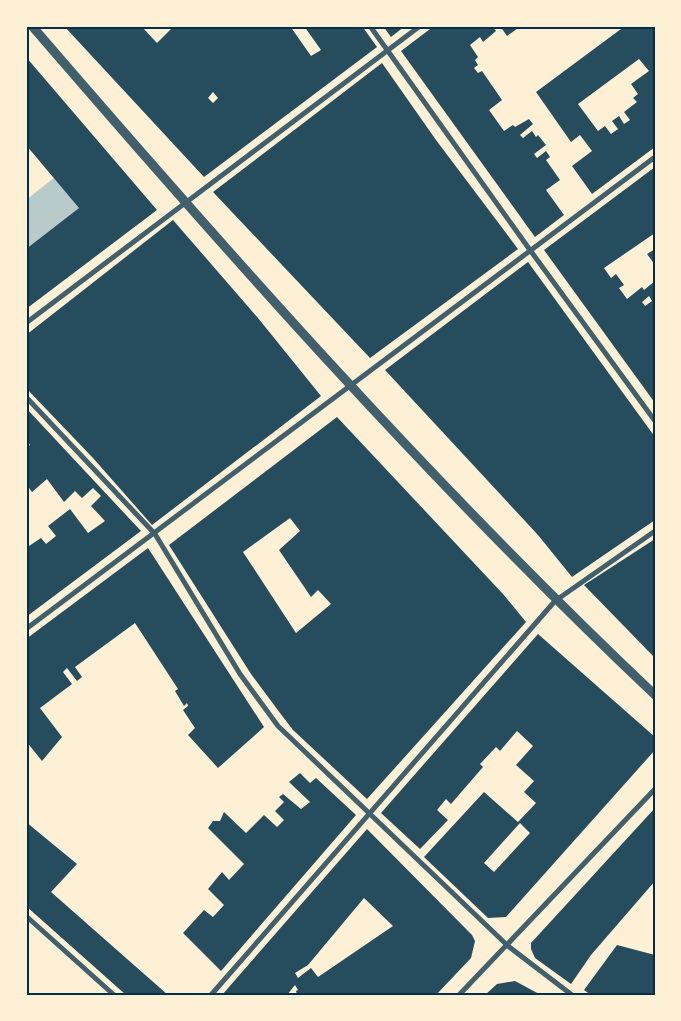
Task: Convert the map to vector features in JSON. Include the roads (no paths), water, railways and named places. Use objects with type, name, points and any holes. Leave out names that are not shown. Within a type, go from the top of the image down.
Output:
[{"type":"street","points":[[32,26],[185,204],[351,384],[555,601],[655,695]]},
{"type":"street","points":[[370,26],[655,421]]},
{"type":"street","points":[[26,323],[420,26]]},
{"type":"street","points":[[26,629],[655,157]]},
{"type":"street","points":[[26,396],[154,534],[240,674],[278,726],[508,946],[572,995]]},
{"type":"street","points":[[211,995],[555,601],[655,531]]},
{"type":"street","points":[[459,995],[508,946],[655,789]]},
{"type":"street","points":[[26,916],[114,995]]}]
